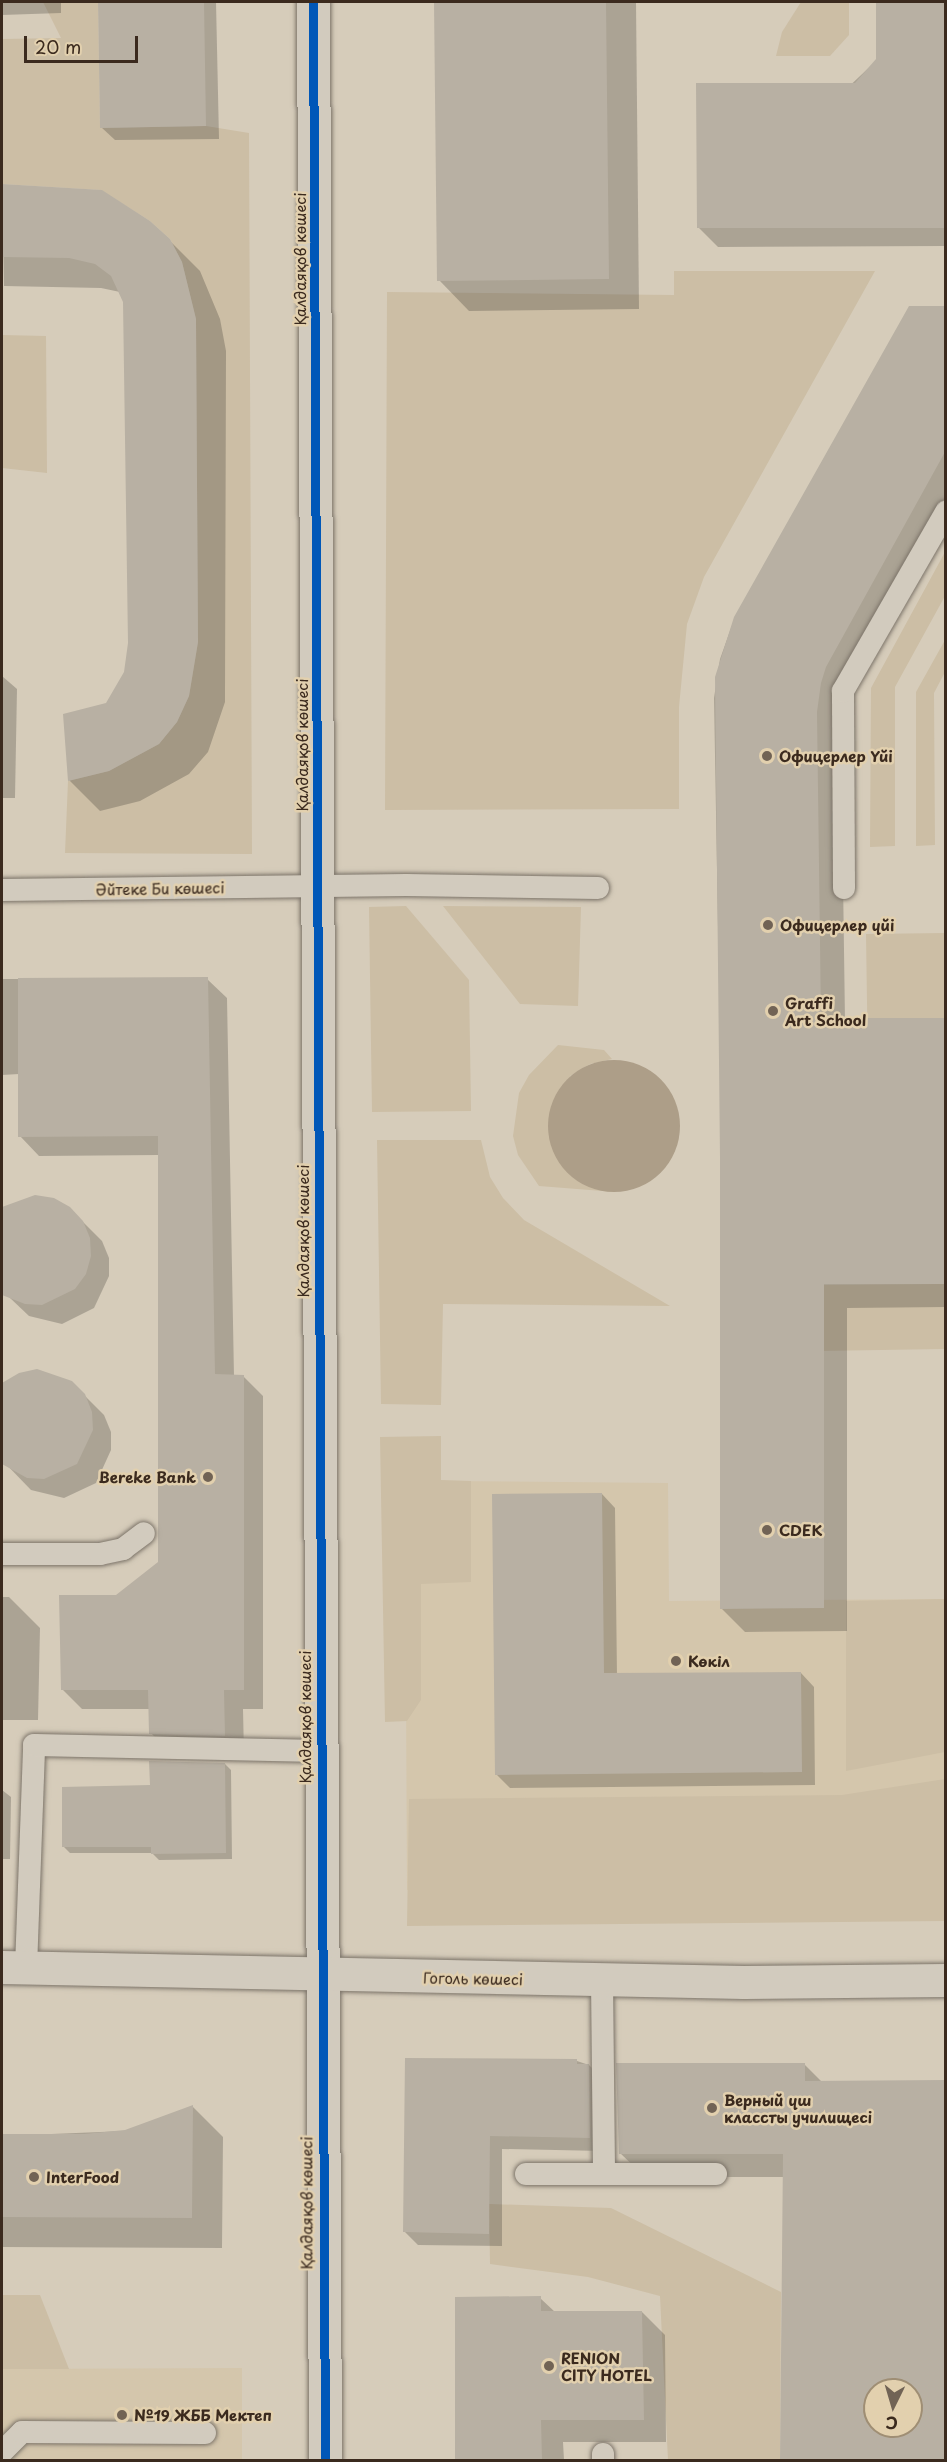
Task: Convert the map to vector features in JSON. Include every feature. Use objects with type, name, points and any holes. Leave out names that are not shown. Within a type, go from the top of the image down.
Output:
[{"type":"street","name":"Қалдаяқов көшесі","points":[[313,2],[318,886],[320,1977],[325,2460]]},
{"type":"street","name":"Гоголь көшесі","points":[[14,1968],[320,1977],[945,1980]]},
{"type":"lane","points":[[843,888],[843,691],[945,512]]},
{"type":"lane","name":"Әйтеке Би көшесі","points":[[2,890],[318,886],[598,888]]},
{"type":"lane","points":[[2,1554],[100,1554],[123,1549],[144,1533]]},
{"type":"lane","points":[[14,1968],[34,1745],[320,1751]]},
{"type":"lane","points":[[602,1980],[604,2174]]},
{"type":"lane","points":[[526,2174],[716,2174]]},
{"type":"lane","points":[[2,2451],[22,2432],[205,2433]]},
{"type":"shaded area","points":[[43,2],[98,2],[100,128],[206,126],[249,133],[252,854],[65,853],[68,781],[109,771],[159,744],[177,722],[189,696],[198,642],[196,319],[182,262],[170,239],[150,221],[101,190],[2,184],[2,39],[61,38]]},
{"type":"shaded area","points":[[801,2],[849,2],[849,35],[830,56],[776,56],[782,32]]},
{"type":"shaded area","points":[[674,271],[875,271],[704,577],[687,624],[679,707],[679,809],[385,810],[387,292],[674,295]]},
{"type":"shaded area","points":[[2,335],[46,336],[47,473],[2,468]]},
{"type":"shaded area","points":[[945,552],[945,596],[895,687],[895,846],[870,847],[871,688]]},
{"type":"shaded area","points":[[945,640],[945,672],[934,693],[935,845],[916,846],[916,692]]},
{"type":"shaded area","points":[[406,906],[469,980],[471,1111],[372,1112],[369,907]]},
{"type":"shaded area","points":[[443,906],[581,907],[578,1006],[520,1004]]},
{"type":"shaded area","points":[[945,933],[945,1018],[875,1018],[868,1070],[866,934]]},
{"type":"shaded area","points":[[558,1045],[604,1050],[612,1059],[590,1064],[570,1076],[592,1188],[615,1192],[539,1186],[518,1155],[513,1136],[519,1093],[529,1075]]},
{"type":"shaded area","points":[[614,1060],[639,1065],[660,1080],[675,1101],[680,1126],[675,1151],[660,1172],[639,1187],[614,1192],[589,1187],[568,1172],[553,1151],[548,1126],[553,1101],[568,1080],[589,1065]]},
{"type":"shaded area","points":[[377,1140],[481,1140],[490,1177],[503,1198],[524,1220],[670,1306],[443,1304],[441,1405],[381,1404]]},
{"type":"shaded area","points":[[945,1284],[945,1349],[816,1351],[816,1285]]},
{"type":"shaded area","points":[[441,1436],[441,1480],[471,1481],[471,1582],[421,1584],[421,1700],[407,1721],[385,1722],[380,1437]]},
{"type":"shaded area","name":"Көкіл","points":[[405,1482],[668,1483],[669,1601],[945,1599],[945,1887],[407,1890]]},
{"type":"shaded area","points":[[945,1599],[945,1752],[846,1771],[846,1601]]},
{"type":"shaded area","points":[[945,1779],[945,1921],[407,1926],[409,1799],[842,1795]]},
{"type":"shaded area","points":[[489,2204],[611,2208],[781,2292],[780,2460],[668,2460],[660,2296],[588,2277],[490,2264]]},
{"type":"shaded area","points":[[2,2295],[40,2295],[69,2369],[2,2369]]},
{"type":"shaded area","name":"№19 ЖББ Мектеп","points":[[242,2368],[242,2460],[2,2460],[2,2369]]},
{"type":"building","points":[[98,2],[204,2],[206,126],[100,128]]},
{"type":"building","points":[[434,2],[606,2],[609,279],[437,281]]},
{"type":"building","points":[[876,2],[945,2],[945,228],[697,228],[696,83],[855,83],[876,59]]},
{"type":"building","points":[[2,184],[102,190],[150,221],[170,239],[182,262],[196,319],[198,642],[189,696],[177,722],[159,744],[109,771],[68,781],[63,714],[106,703],[124,672],[128,643],[123,302],[111,276],[95,264],[69,258],[2,257]]},
{"type":"building","name":"Офицерлер үйі","points":[[909,306],[945,306],[945,452],[826,667],[821,683],[817,712],[821,1018],[945,1018],[945,1284],[824,1284],[824,1608],[720,1609],[720,1158],[715,677],[734,617]]},
{"type":"building","points":[[208,977],[215,1374],[244,1375],[244,1690],[224,1690],[225,1736],[149,1734],[148,1690],[61,1690],[59,1595],[116,1595],[158,1562],[158,1136],[18,1137],[18,978]]},
{"type":"building","points":[[35,1195],[54,1198],[70,1207],[83,1221],[90,1238],[91,1256],[86,1274],[75,1289],[42,1305],[25,1304],[2,1295],[2,1207]]},
{"type":"building","points":[[37,1369],[72,1381],[85,1394],[92,1412],[93,1430],[77,1464],[44,1479],[27,1478],[2,1464],[2,1383],[19,1373]]},
{"type":"building","points":[[602,1493],[604,1673],[801,1672],[802,1772],[495,1775],[492,1494]]},
{"type":"building","points":[[149,1761],[225,1763],[226,1853],[151,1854],[151,1847],[62,1847],[62,1787],[150,1785]]},
{"type":"building","points":[[405,2058],[577,2059],[577,2064],[589,2064],[590,2138],[490,2136],[489,2234],[403,2232]]},
{"type":"building","points":[[616,2063],[805,2063],[805,2081],[945,2080],[945,2460],[780,2460],[783,2154],[619,2154]]},
{"type":"building","points":[[193,2105],[192,2218],[2,2217],[2,2134],[84,2134],[125,2130]]},
{"type":"building","name":"RENION CITY HOTEL","points":[[541,2296],[541,2311],[642,2311],[644,2420],[541,2420],[542,2460],[455,2460],[455,2297]]},
{"type":"cycle path","points":[[313,2],[325,2460]]},
{"type":"place","name":"Офицерлер Үйі","points":[[767,756]]},
{"type":"place","name":"Офицерлер үйі","points":[[768,925]]},
{"type":"place","name":"Graffi Art School","points":[[773,1011]]},
{"type":"place","name":"Bereke Bank","points":[[208,1477]]},
{"type":"place","name":"CDEK","points":[[767,1530]]},
{"type":"place","name":"Көкіл","points":[[676,1661]]},
{"type":"place","name":"Верный үш классты училищесі","points":[[712,2108]]},
{"type":"place","name":"InterFood","points":[[34,2177]]},
{"type":"place","name":"RENION CITY HOTEL","points":[[549,2366]]},
{"type":"place","name":"№19 ЖББ Мектеп","points":[[122,2415]]}]
